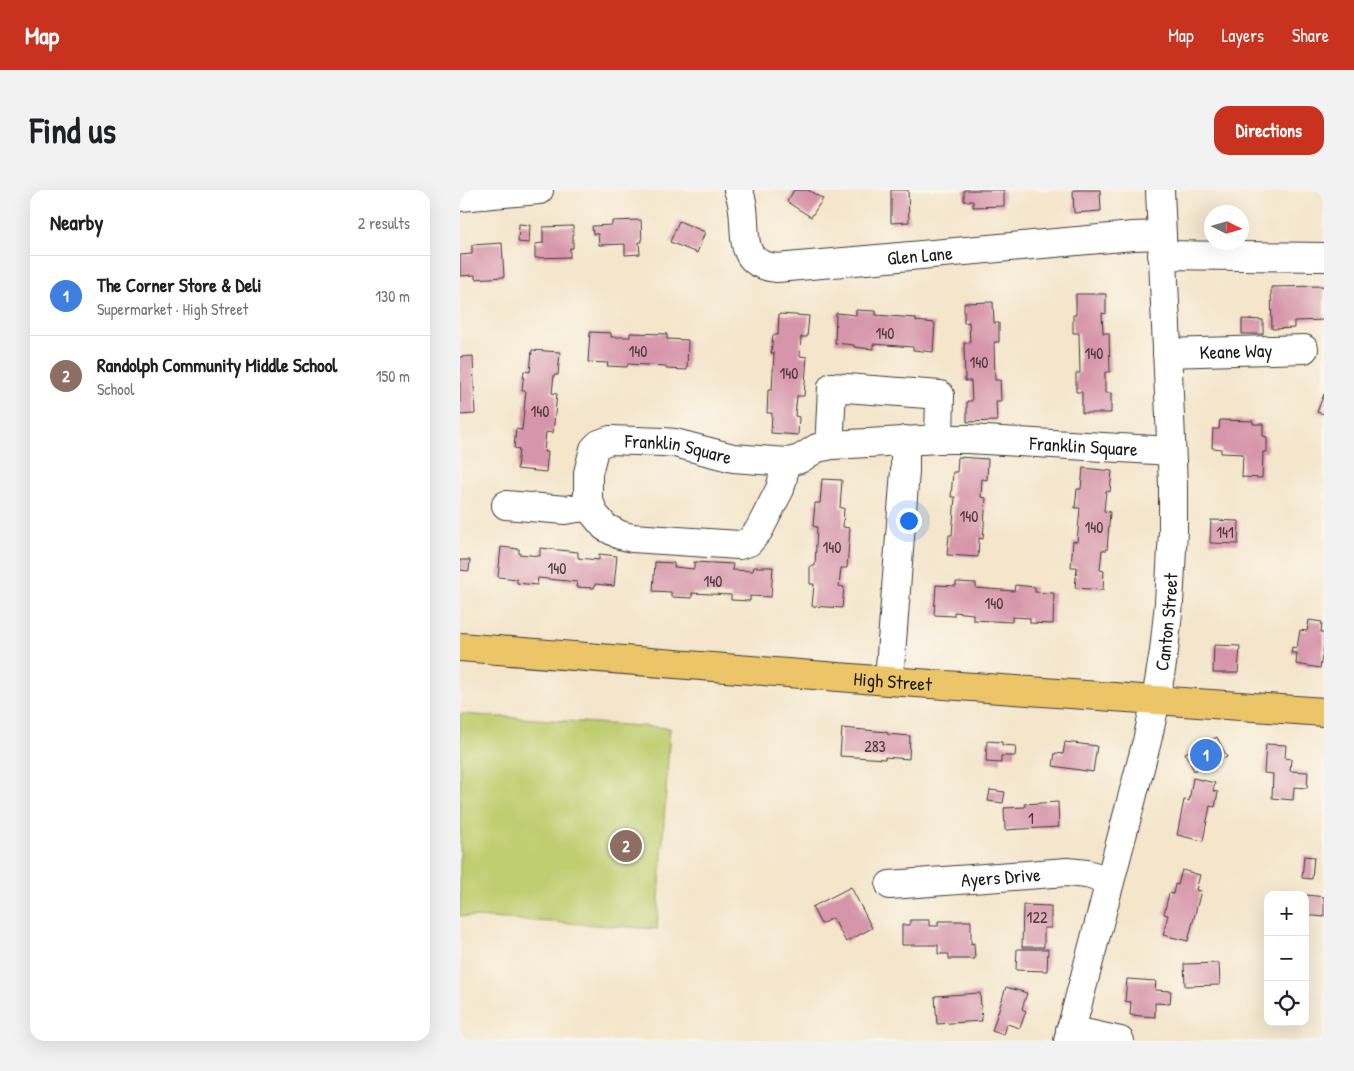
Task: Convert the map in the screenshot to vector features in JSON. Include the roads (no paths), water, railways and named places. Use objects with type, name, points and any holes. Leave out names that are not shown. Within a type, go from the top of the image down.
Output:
[{"type":"main road","name":"High Street","points":[[460,647],[1324,712]]},
{"type":"street","points":[[460,197],[539,190]]},
{"type":"street","name":"Glen Lane","points":[[738,190],[744,208],[746,247],[754,261],[760,266],[768,268],[1133,236],[1162,245],[1324,257]]},
{"type":"street","name":"Canton Street","points":[[1069,1036],[1147,741],[1164,651],[1171,579],[1173,508],[1160,190]]},
{"type":"street","name":"Keane Way","points":[[1167,353],[1304,349]]},
{"type":"street","points":[[832,445],[830,429],[832,387],[940,395],[939,439]]},
{"type":"street","name":"Franklin Square","points":[[784,462],[780,489],[756,535],[749,542],[734,546],[642,539],[620,535],[604,527],[598,520],[591,506],[587,482],[594,449],[604,442],[617,440],[675,444],[733,458],[784,462],[796,461],[814,450],[832,445],[939,439],[1171,451]]},
{"type":"street","points":[[889,680],[905,471],[905,440]]},
{"type":"street","points":[[506,505],[565,510],[591,506]]},
{"type":"street","name":"Ayers Drive","points":[[890,885],[1067,872],[1087,874],[1110,881]]},
{"type":"street","points":[[1069,1036],[1120,1041]]},
{"type":"place","name":"The Corner Store & Deli","points":[[1206,755]]},
{"type":"place","name":"Randolph Community Middle School","points":[[626,846]]}]
